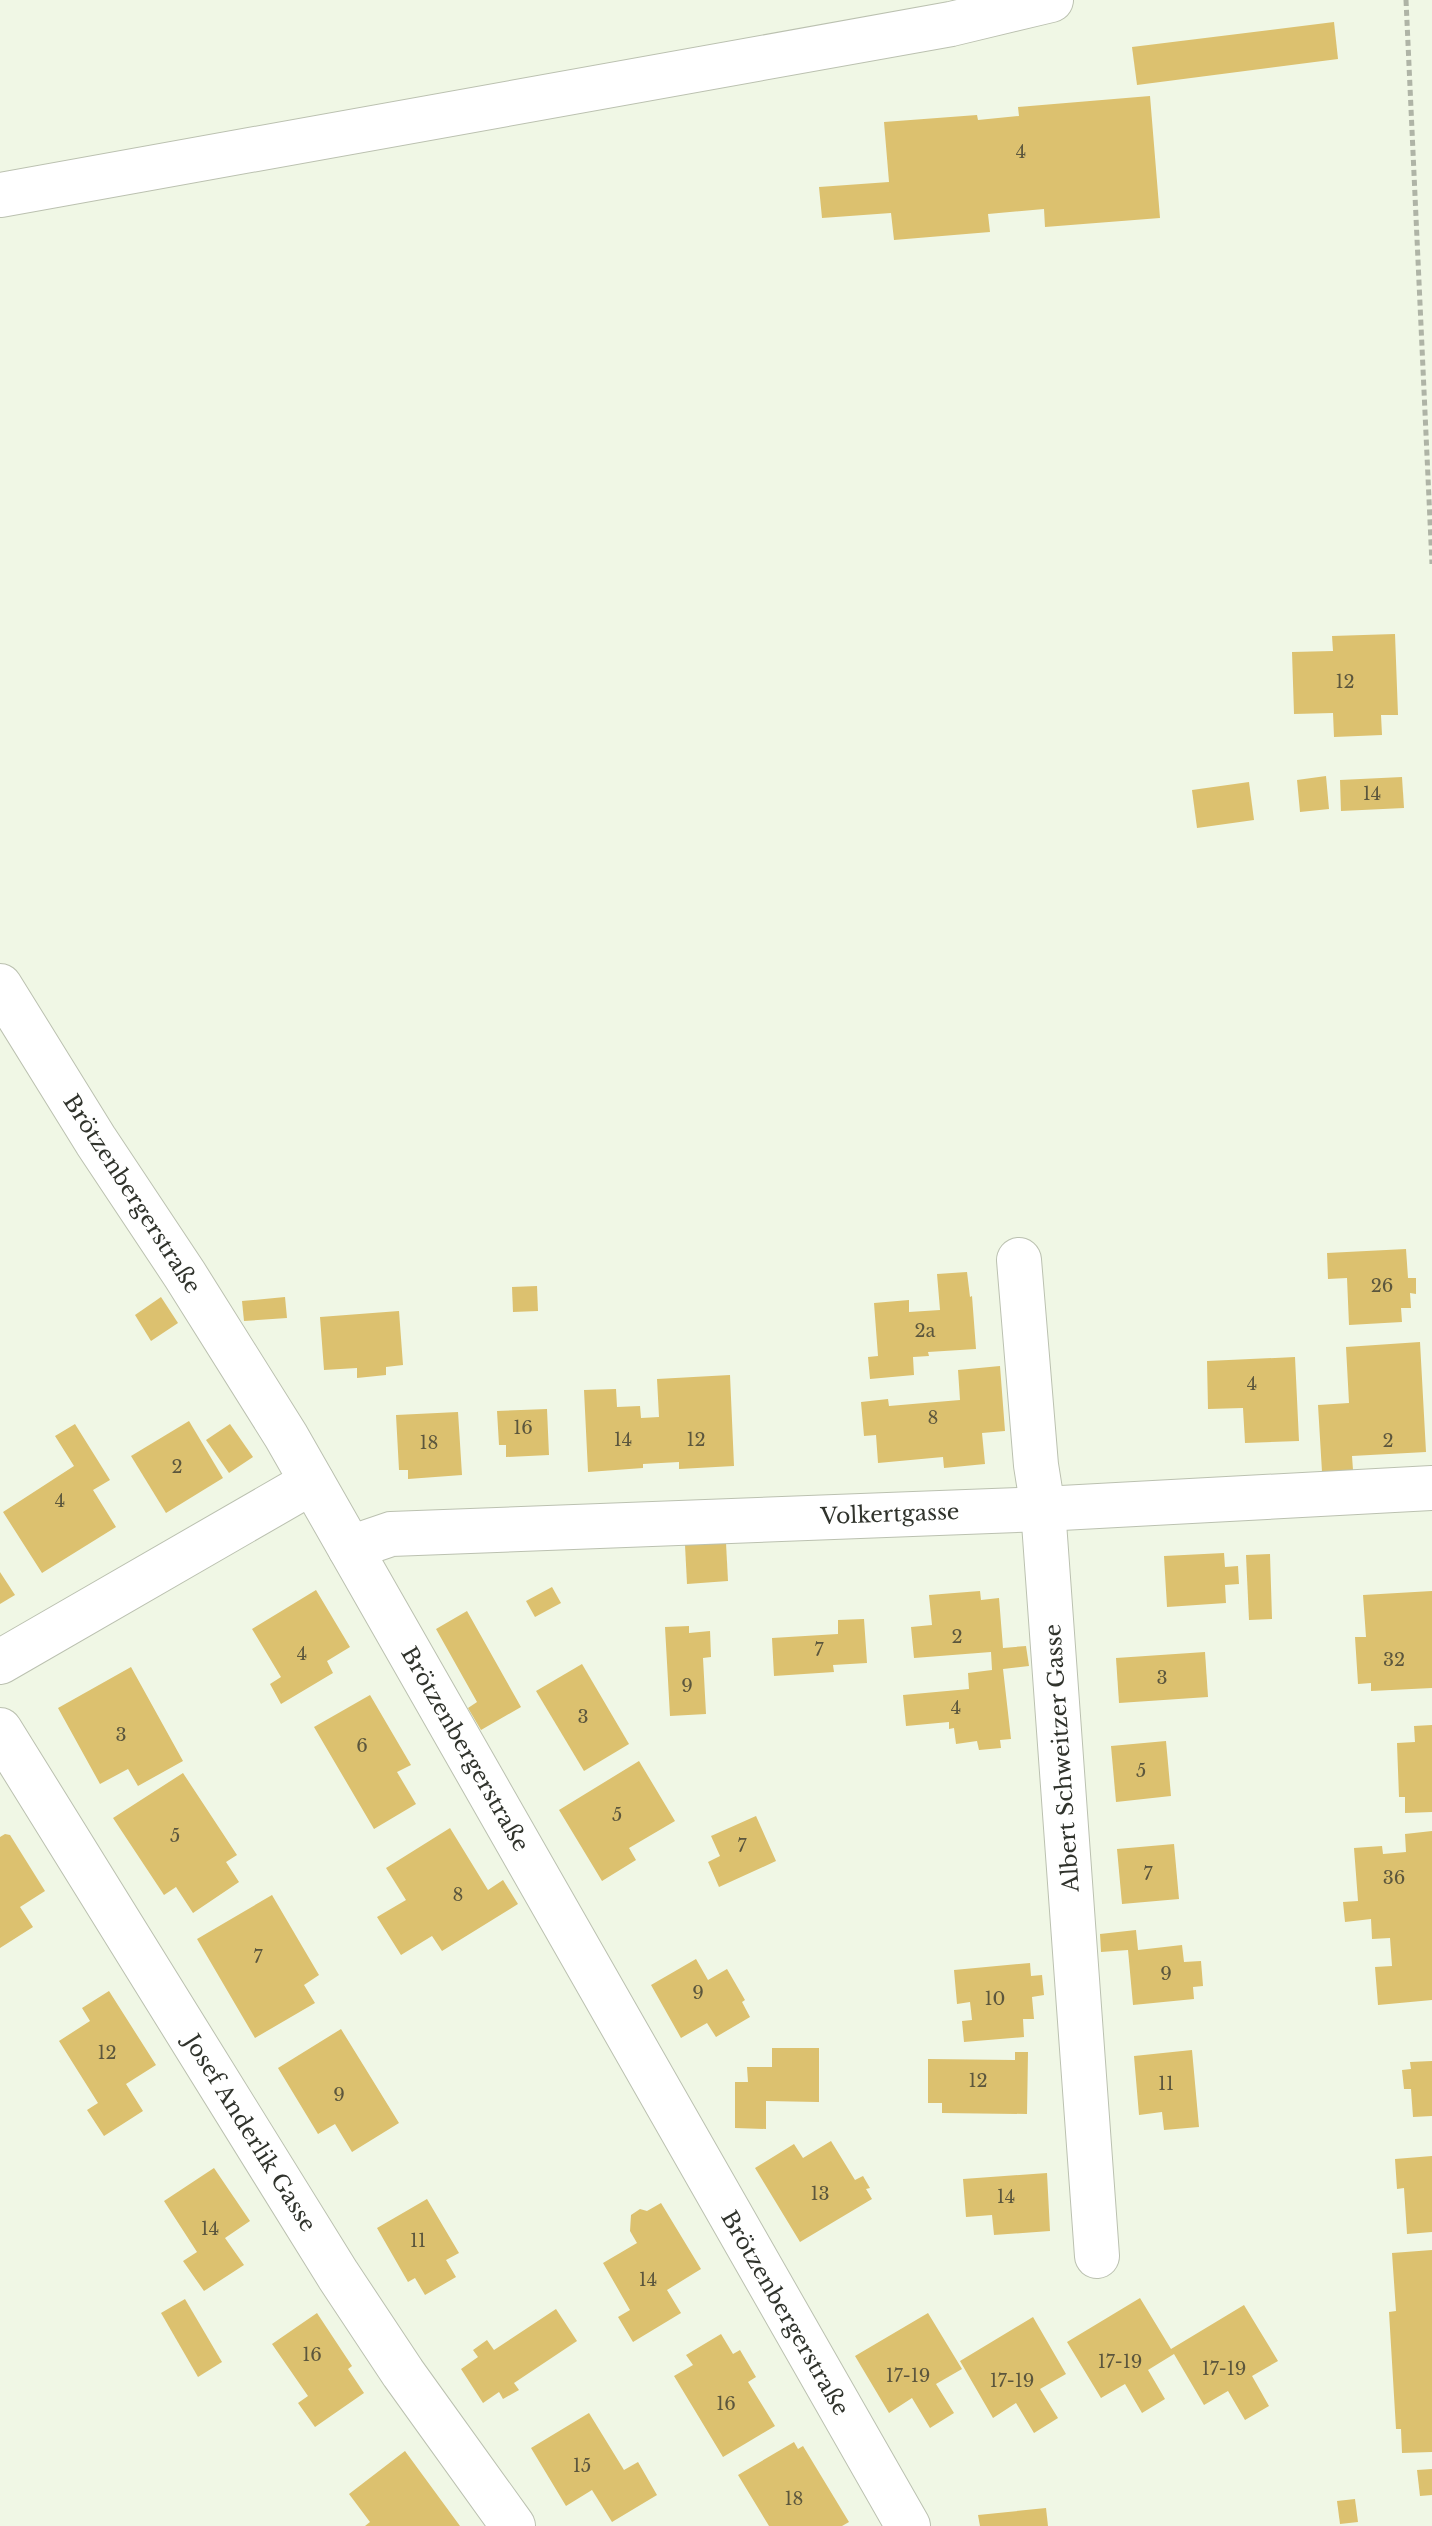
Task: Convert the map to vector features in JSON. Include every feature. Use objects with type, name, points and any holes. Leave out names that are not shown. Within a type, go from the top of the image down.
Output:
[{"type":"street","points":[[0,195],[951,24],[1051,0]]},
{"type":"street","name":"Brötzenbergerstraße","points":[[0,986],[96,1141],[185,1275],[312,1482],[908,2526]]},
{"type":"street","name":"Albert Schweitzer Gasse","points":[[1019,1260],[1036,1465],[1043,1509],[1097,2256]]},
{"type":"street","points":[[0,1662],[312,1482]]},
{"type":"street","name":"Volkertgasse","points":[[350,1548],[391,1534],[1043,1509],[1432,1488]]},
{"type":"street","name":"Josef Anderlik Gasse","points":[[0,1730],[338,2275],[403,2373],[513,2526]]},
{"type":"path","points":[[1406,0],[1432,564]]},
{"type":"building","points":[[1334,22],[1338,59],[1137,85],[1132,47]]},
{"type":"building","points":[[1150,96],[1160,218],[1045,227],[1044,209],[988,214],[990,232],[894,240],[891,213],[822,218],[819,187],[889,182],[884,122],[977,115],[978,120],[1019,116],[1018,107]]},
{"type":"building","points":[[1395,634],[1398,715],[1381,715],[1382,735],[1334,737],[1333,713],[1294,714],[1292,652],[1333,651],[1332,636]]},
{"type":"building","points":[[1326,776],[1329,809],[1300,812],[1297,780]]},
{"type":"building","points":[[1402,777],[1404,808],[1341,811],[1340,780]]},
{"type":"building","points":[[1249,782],[1254,820],[1197,828],[1192,790]]},
{"type":"building","points":[[1406,1249],[1408,1278],[1416,1278],[1416,1294],[1410,1293],[1411,1308],[1401,1308],[1402,1322],[1349,1325],[1347,1278],[1328,1279],[1327,1253]]},
{"type":"building","points":[[967,1272],[976,1349],[928,1352],[929,1356],[913,1357],[914,1375],[870,1379],[868,1357],[878,1356],[874,1303],[909,1300],[909,1312],[940,1310],[937,1274]]},
{"type":"building","points":[[537,1286],[538,1311],[513,1312],[512,1287]]},
{"type":"building","points":[[161,1297],[178,1323],[151,1341],[135,1315]]},
{"type":"building","points":[[285,1297],[287,1318],[244,1321],[242,1301]]},
{"type":"building","points":[[399,1311],[403,1365],[386,1367],[386,1375],[357,1378],[357,1368],[324,1370],[320,1317]]},
{"type":"building","points":[[1420,1342],[1426,1452],[1352,1456],[1353,1470],[1322,1472],[1318,1405],[1349,1403],[1346,1347]]},
{"type":"building","points":[[1295,1357],[1299,1441],[1245,1443],[1243,1408],[1208,1409],[1207,1361]]},
{"type":"building","points":[[1000,1366],[1005,1431],[982,1433],[985,1464],[944,1468],[943,1457],[878,1463],[876,1435],[864,1436],[861,1402],[888,1399],[889,1406],[960,1400],[958,1370]]},
{"type":"building","points":[[730,1375],[734,1466],[679,1469],[679,1462],[588,1472],[584,1390],[616,1389],[617,1407],[640,1406],[641,1418],[659,1417],[657,1379]]},
{"type":"building","points":[[547,1409],[549,1455],[506,1457],[506,1445],[499,1445],[497,1411]]},
{"type":"building","points":[[458,1412],[462,1475],[408,1479],[408,1470],[399,1470],[396,1415]]},
{"type":"building","points":[[189,1421],[223,1478],[166,1513],[131,1456]]},
{"type":"building","points":[[75,1424],[110,1480],[93,1490],[116,1527],[42,1573],[3,1512],[74,1466],[55,1436]]},
{"type":"building","points":[[230,1424],[253,1457],[229,1473],[206,1440]]},
{"type":"building","points":[[726,1543],[728,1581],[687,1584],[685,1545]]},
{"type":"building","points":[[1224,1553],[1225,1567],[1238,1566],[1239,1584],[1225,1585],[1226,1603],[1167,1607],[1164,1556]]},
{"type":"building","points":[[1270,1554],[1272,1619],[1249,1620],[1246,1555]]},
{"type":"building","points":[[0,1572],[15,1595],[0,1604]]},
{"type":"building","points":[[552,1587],[561,1603],[535,1617],[526,1601]]},
{"type":"building","points":[[316,1590],[350,1647],[327,1661],[333,1673],[281,1704],[270,1684],[281,1677],[252,1629]]},
{"type":"building","points":[[980,1591],[981,1600],[999,1598],[1003,1648],[1026,1646],[1029,1666],[1003,1669],[1011,1739],[1000,1740],[1001,1748],[979,1750],[977,1741],[956,1744],[954,1728],[949,1729],[949,1722],[906,1726],[903,1695],[969,1689],[968,1673],[992,1670],[991,1652],[914,1658],[911,1627],[932,1625],[929,1595]]},
{"type":"building","points":[[1432,1591],[1432,1688],[1371,1691],[1371,1683],[1358,1684],[1355,1637],[1366,1637],[1363,1595]]},
{"type":"building","points":[[467,1611],[521,1707],[481,1730],[468,1708],[477,1702],[436,1629]]},
{"type":"building","points":[[864,1619],[867,1663],[833,1665],[834,1672],[774,1676],[772,1638],[838,1634],[838,1620]]},
{"type":"building","points":[[689,1626],[689,1633],[710,1631],[711,1657],[703,1658],[706,1714],[670,1716],[665,1627]]},
{"type":"building","points":[[1205,1652],[1208,1697],[1119,1703],[1116,1658]]},
{"type":"building","points":[[582,1664],[629,1744],[584,1771],[536,1691]]},
{"type":"building","points":[[131,1667],[183,1761],[138,1786],[128,1769],[100,1784],[58,1708]]},
{"type":"building","points":[[370,1695],[411,1765],[397,1772],[416,1804],[374,1829],[314,1727]]},
{"type":"building","points":[[1432,1725],[1432,1812],[1405,1813],[1405,1797],[1399,1797],[1397,1743],[1415,1742],[1414,1726]]},
{"type":"building","points":[[1166,1741],[1171,1796],[1116,1802],[1111,1746]]},
{"type":"building","points":[[639,1761],[675,1821],[629,1848],[636,1860],[602,1881],[559,1810]]},
{"type":"building","points":[[183,1773],[237,1855],[226,1862],[239,1882],[193,1913],[176,1887],[164,1895],[113,1818]]},
{"type":"building","points":[[756,1816],[776,1861],[719,1887],[708,1862],[720,1856],[711,1836]]},
{"type":"building","points":[[450,1828],[488,1890],[503,1880],[518,1904],[442,1951],[432,1936],[401,1955],[377,1917],[406,1900],[386,1868]]},
{"type":"building","points":[[1432,1831],[1432,2000],[1378,2005],[1375,1967],[1392,1966],[1390,1938],[1372,1939],[1371,1919],[1345,1922],[1343,1902],[1358,1901],[1354,1848],[1382,1846],[1383,1854],[1406,1852],[1405,1834]]},
{"type":"building","points":[[10,1835],[45,1891],[20,1907],[33,1927],[0,1948],[0,1837]]},
{"type":"building","points":[[1174,1844],[1179,1899],[1122,1904],[1117,1849]]},
{"type":"building","points":[[272,1895],[319,1975],[304,1985],[315,2003],[255,2038],[197,1939]]},
{"type":"building","points":[[1136,1930],[1138,1950],[1182,1945],[1184,1962],[1201,1961],[1203,1986],[1193,1987],[1194,1999],[1133,2005],[1128,1950],[1101,1952],[1100,1934]]},
{"type":"building","points":[[696,1959],[708,1980],[727,1969],[745,2000],[742,2002],[750,2017],[716,2037],[707,2023],[681,2038],[651,1985]]},
{"type":"building","points":[[1030,1963],[1031,1976],[1042,1975],[1044,1995],[1032,1997],[1034,2019],[1023,2019],[1024,2037],[964,2042],[962,2021],[972,2020],[970,2002],[957,2004],[954,1970]]},
{"type":"building","points":[[109,1991],[156,2065],[126,2084],[143,2111],[104,2136],[87,2110],[98,2103],[59,2041],[90,2021],[82,2008]]},
{"type":"building","points":[[341,2029],[399,2123],[352,2152],[335,2124],[318,2134],[278,2068]]},
{"type":"building","points":[[772,2048],[819,2048],[819,2102],[766,2101],[766,2129],[735,2128],[735,2082],[748,2082],[747,2067],[772,2067]]},
{"type":"building","points":[[1192,2050],[1199,2127],[1164,2130],[1162,2112],[1139,2115],[1134,2056]]},
{"type":"building","points":[[1015,2052],[1028,2052],[1027,2114],[942,2113],[942,2103],[928,2103],[928,2059],[1015,2060]]},
{"type":"building","points":[[1432,2061],[1432,2116],[1413,2117],[1411,2089],[1404,2089],[1402,2070],[1411,2069],[1410,2062]]},
{"type":"building","points":[[831,2141],[855,2180],[863,2176],[872,2199],[800,2242],[755,2168],[794,2144],[803,2158]]},
{"type":"building","points":[[1432,2156],[1432,2232],[1407,2234],[1404,2188],[1397,2189],[1395,2159]]},
{"type":"building","points":[[214,2168],[250,2221],[225,2238],[244,2265],[204,2291],[183,2261],[197,2252],[164,2201]]},
{"type":"building","points":[[1047,2173],[1050,2231],[994,2235],[992,2215],[966,2217],[963,2179]]},
{"type":"building","points":[[427,2199],[459,2253],[446,2260],[456,2277],[425,2295],[415,2278],[408,2282],[377,2228]]},
{"type":"building","points":[[661,2203],[701,2269],[667,2290],[681,2313],[633,2342],[618,2317],[630,2310],[603,2263],[637,2243],[630,2231],[631,2215]]},
{"type":"building","points":[[1432,2250],[1432,2452],[1402,2453],[1401,2429],[1396,2429],[1389,2312],[1396,2311],[1392,2253]]},
{"type":"building","points":[[1140,2298],[1171,2349],[1244,2305],[1278,2361],[1252,2376],[1269,2406],[1245,2420],[1228,2391],[1204,2405],[1174,2354],[1148,2370],[1165,2399],[1142,2413],[1125,2384],[1101,2398],[1067,2342]]},
{"type":"building","points":[[185,2299],[222,2362],[198,2377],[161,2313]]},
{"type":"building","points":[[556,2309],[577,2341],[514,2383],[519,2390],[503,2399],[499,2392],[483,2403],[461,2369],[478,2357],[473,2350],[487,2340],[494,2350]]},
{"type":"building","points":[[317,2313],[352,2366],[348,2369],[364,2393],[315,2427],[298,2403],[308,2396],[272,2344]]},
{"type":"building","points":[[928,2313],[962,2369],[936,2384],[954,2413],[930,2428],[912,2398],[889,2413],[855,2356]]},
{"type":"building","points":[[1033,2317],[1066,2374],[1040,2389],[1058,2418],[1034,2433],[1016,2403],[993,2418],[960,2361]]},
{"type":"building","points":[[721,2334],[733,2354],[740,2350],[756,2377],[748,2382],[775,2426],[723,2457],[674,2376],[693,2365],[686,2355]]},
{"type":"building","points":[[589,2413],[624,2470],[638,2462],[657,2495],[612,2522],[592,2490],[566,2506],[531,2448]]},
{"type":"building","points":[[794,2442],[798,2449],[803,2446],[849,2522],[842,2526],[769,2526],[738,2475]]},
{"type":"building","points":[[405,2451],[460,2526],[365,2526],[370,2522],[349,2494]]},
{"type":"building","points":[[1432,2469],[1432,2495],[1420,2496],[1417,2470]]},
{"type":"building","points":[[1355,2499],[1358,2522],[1340,2524],[1337,2501]]},
{"type":"building","points":[[1046,2508],[1048,2526],[980,2526],[978,2515]]}]
